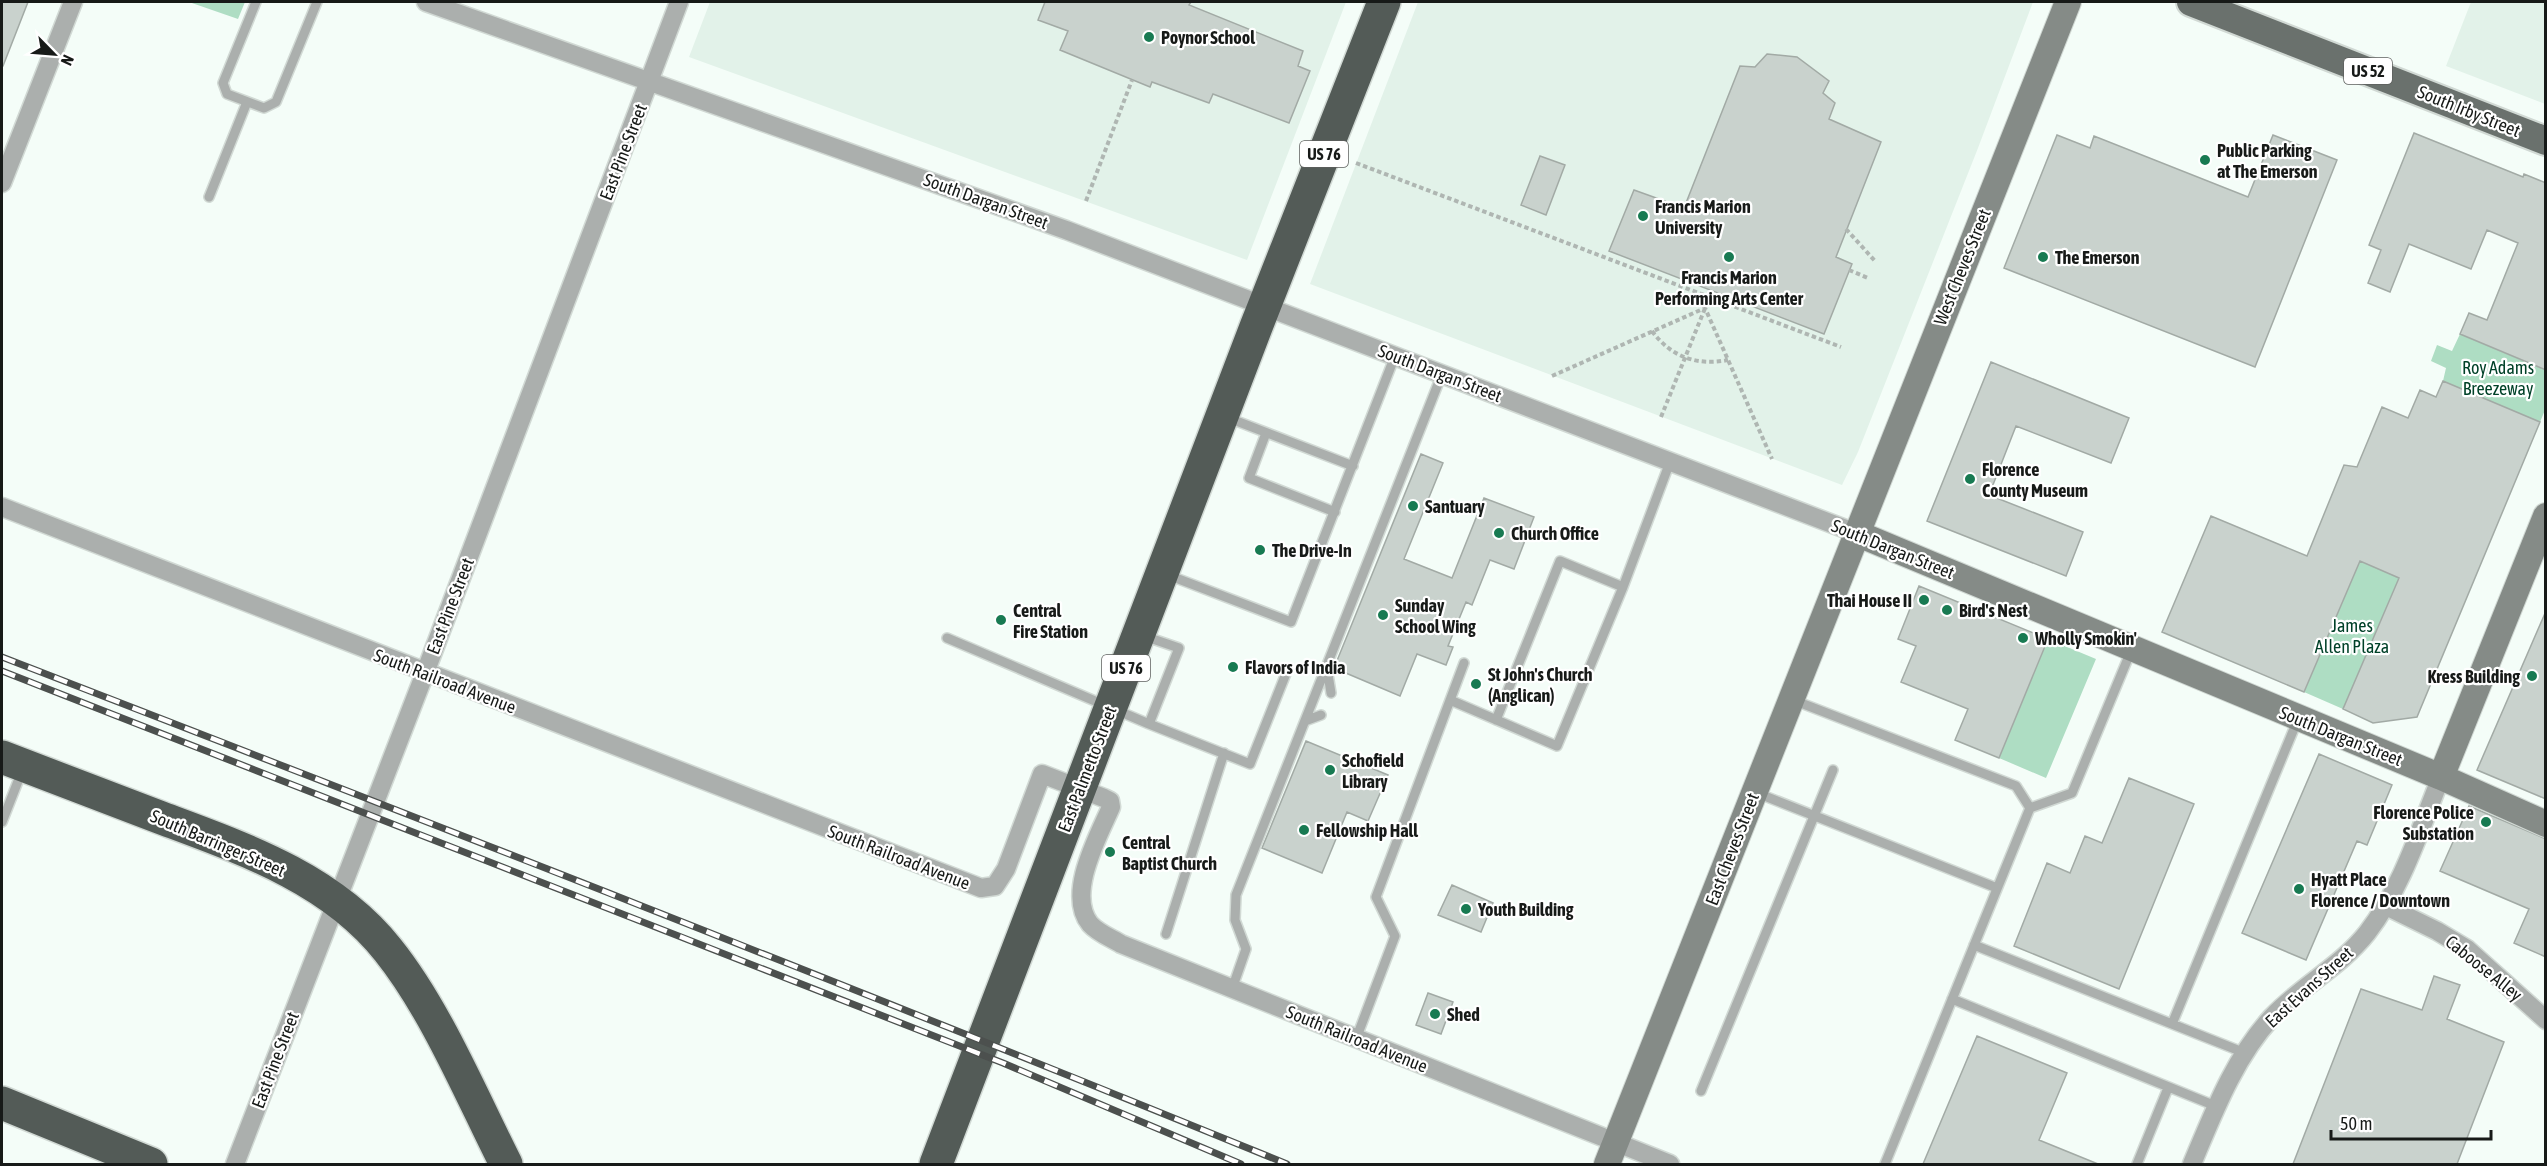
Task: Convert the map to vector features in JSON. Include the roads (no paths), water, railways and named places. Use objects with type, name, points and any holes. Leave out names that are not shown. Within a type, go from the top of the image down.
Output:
[{"type":"highway","name":"US 76","points":[[1264,306],[1384,2]]},
{"type":"highway","name":"East Palmetto Street","points":[[936,1164],[1264,306]]},
{"type":"highway","name":"South Barringer Street","points":[[13,762],[242,849],[337,899],[387,949],[407,977],[436,1026],[506,1164]]},
{"type":"highway","points":[[2,1103],[150,1164]]},
{"type":"main road","name":"West Cheves Street","points":[[1856,533],[2068,2]]},
{"type":"main road","name":"South Irby Street","points":[[2191,2],[2546,141]]},
{"type":"main road","points":[[2441,777],[2546,516]]},
{"type":"main road","name":"South Dargan Street","points":[[1856,533],[2441,777],[2546,824]]},
{"type":"main road","name":"East Cheves Street","points":[[1611,1154],[1856,533]]},
{"type":"street","points":[[2,183],[73,2]]},
{"type":"street","name":"South Dargan Street","points":[[426,2],[967,194],[1856,533]]},
{"type":"street","name":"East Pine Street","points":[[235,1164],[425,673],[679,2]]},
{"type":"street","name":"South Railroad Avenue","points":[[2,507],[981,888],[995,886],[1006,869],[1042,774],[1080,788],[1110,801],[1110,807],[1086,868],[1082,887],[1081,901],[1089,922],[1096,930],[1121,944],[1356,1039],[1611,1154],[1670,1164]]},
{"type":"street","name":"East Evans Street","points":[[2192,1164],[2245,1053],[2258,1033],[2279,1011],[2348,955],[2386,906],[2441,777]]},
{"type":"street","name":"Caboose Alley","points":[[2386,906],[2437,931],[2467,949],[2546,1020]]},
{"type":"lane","points":[[256,2],[223,83],[228,94],[264,108],[276,102],[317,2]]},
{"type":"lane","points":[[209,197],[247,102]]},
{"type":"lane","points":[[1162,573],[1291,622],[1395,356]]},
{"type":"lane","points":[[1232,989],[1246,949],[1235,920],[1236,895],[1442,374]]},
{"type":"lane","points":[[1223,416],[1266,433],[1307,454],[1326,461],[1353,466]]},
{"type":"lane","points":[[1266,433],[1249,478],[1335,512]]},
{"type":"lane","points":[[1450,700],[1557,746],[1623,587],[1670,462]]},
{"type":"lane","points":[[1273,488],[1277,477]]},
{"type":"lane","points":[[1291,495],[1295,484]]},
{"type":"lane","points":[[1309,502],[1314,491]]},
{"type":"lane","points":[[1497,720],[1560,561],[1623,587]]},
{"type":"lane","points":[[1139,634],[1179,648],[1149,724]]},
{"type":"lane","points":[[947,638],[1110,708],[1250,764],[1287,671]]},
{"type":"lane","points":[[1885,1164],[2030,808],[2072,793],[2132,649]]},
{"type":"lane","points":[[1356,1039],[1395,936],[1376,897],[1464,663]]},
{"type":"lane","points":[[1327,665],[1331,693]]},
{"type":"lane","points":[[1791,699],[2016,786],[2030,808]]},
{"type":"lane","points":[[1305,721],[1321,715]]},
{"type":"lane","points":[[2172,1024],[2299,719]]},
{"type":"lane","points":[[1166,934],[1224,753]]},
{"type":"lane","points":[[2,822],[13,762]]},
{"type":"lane","points":[[1701,1091],[1833,770]]},
{"type":"lane","points":[[1754,791],[1997,888]]},
{"type":"lane","points":[[1974,945],[2245,1053]]},
{"type":"lane","points":[[1952,999],[2218,1107]]},
{"type":"lane","points":[[2137,1164],[2168,1088]]},
{"type":"railway","points":[[2,657],[485,844],[1287,1164]]},
{"type":"railway","points":[[2,671],[1003,1063],[1241,1164]]},
{"type":"place","name":"Poynor School","points":[[1149,37]]},
{"type":"place","name":"Public Parking at The Emerson","points":[[2205,160]]},
{"type":"place","name":"Francis Marion University","points":[[1643,216]]},
{"type":"place","name":"Francis Marion Performing Arts Center","points":[[1729,257]]},
{"type":"place","name":"The Emerson","points":[[2043,257]]},
{"type":"place","name":"Florence County Museum","points":[[1970,479]]},
{"type":"place","name":"Santuary","points":[[1413,506]]},
{"type":"place","name":"Church Office","points":[[1499,533]]},
{"type":"place","name":"The Drive-In","points":[[1260,550]]},
{"type":"place","name":"Thai House II","points":[[1924,600]]},
{"type":"place","name":"Bird's Nest","points":[[1947,610]]},
{"type":"place","name":"Sunday School Wing","points":[[1383,615]]},
{"type":"place","name":"Central Fire Station","points":[[1001,620]]},
{"type":"place","name":"Wholly Smokin'","points":[[2023,638]]},
{"type":"place","name":"Flavors of India","points":[[1233,667]]},
{"type":"place","name":"Kress Building","points":[[2532,676]]},
{"type":"place","name":"St John's Church (Anglican)","points":[[1476,684]]},
{"type":"place","name":"Schofield Library","points":[[1330,770]]},
{"type":"place","name":"Florence Police Substation","points":[[2486,822]]},
{"type":"place","name":"Fellowship Hall","points":[[1304,830]]},
{"type":"place","name":"Central Baptist Church","points":[[1110,852]]},
{"type":"place","name":"Hyatt Place Florence / Downtown","points":[[2299,889]]},
{"type":"place","name":"Youth Building","points":[[1466,909]]},
{"type":"place","name":"Shed","points":[[1435,1014]]},
{"type":"park label","name":"Roy Adams Breezeway","points":[[2498,377]]},
{"type":"park label","name":"James Allen Plaza","points":[[2352,635]]}]
